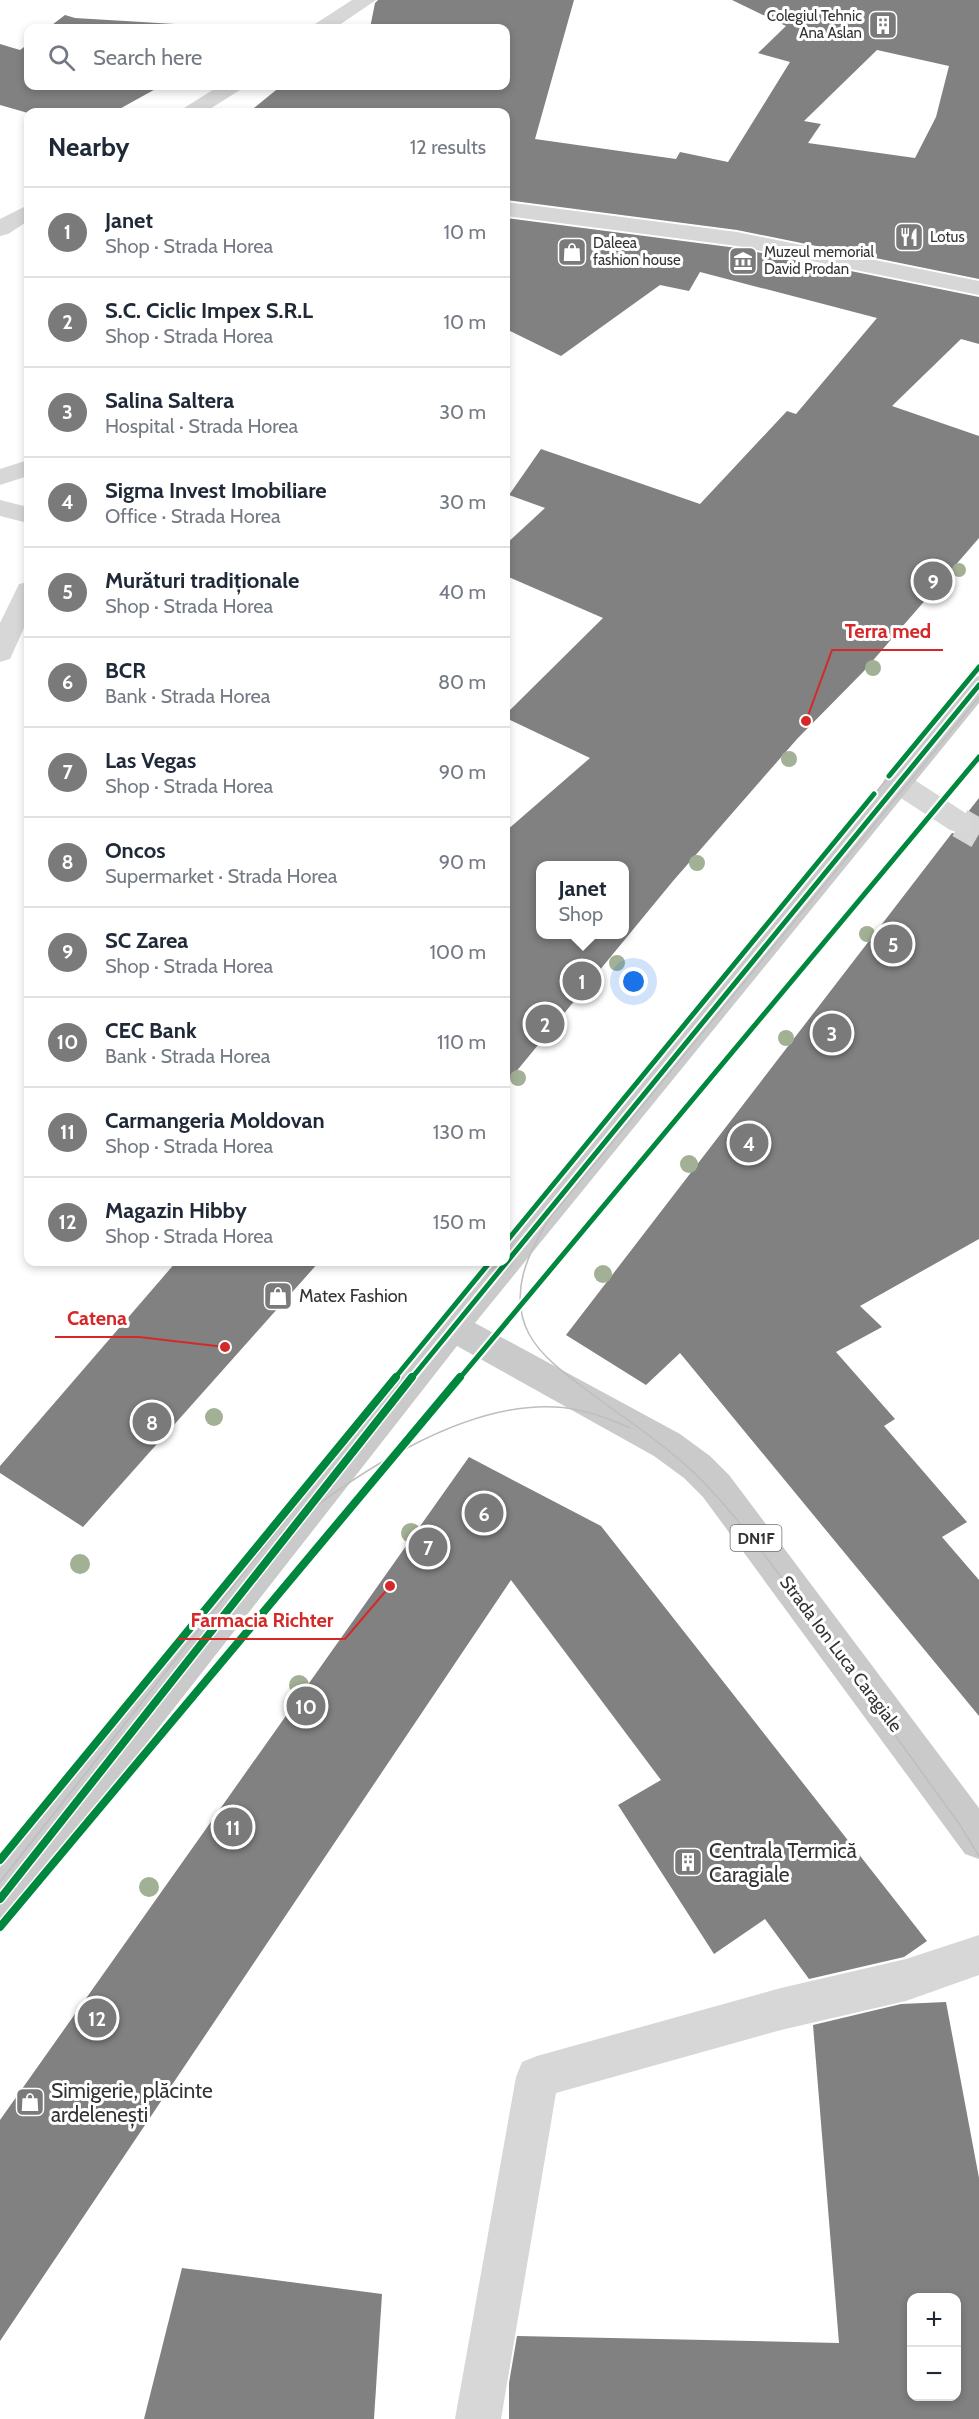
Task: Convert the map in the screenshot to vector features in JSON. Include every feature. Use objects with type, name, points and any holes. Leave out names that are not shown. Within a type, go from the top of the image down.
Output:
[{"type":"main road","points":[[510,1256],[979,685]]},
{"type":"main road","points":[[0,1899],[502,1266]]},
{"type":"main road","name":"Strada Ion Luca Caragiale","points":[[452,1327],[668,1445],[698,1467],[716,1486],[979,1840]]},
{"type":"street","points":[[328,24],[366,0]]},
{"type":"street","points":[[197,108],[227,90]]},
{"type":"street","points":[[510,210],[737,239],[979,288]]},
{"type":"street","points":[[0,229],[24,214]]},
{"type":"street","points":[[510,225],[540,214]]},
{"type":"street","points":[[0,477],[24,469]]},
{"type":"street","points":[[0,508],[24,514]]},
{"type":"street","points":[[0,651],[23,617]]},
{"type":"street","points":[[897,782],[960,823]]},
{"type":"street","points":[[478,2419],[537,2077],[781,2009],[906,1980],[979,1955]]},
{"type":"building","points":[[378,0],[574,0],[535,139],[676,159],[680,152],[728,162],[790,62],[758,53],[786,26],[732,0],[979,0],[979,279],[737,230],[510,201],[510,108],[254,108],[276,90],[510,90],[510,24],[371,24],[375,3]],"holes":[[[877,50],[949,66],[936,117],[915,158],[808,143],[821,124],[804,121]]]},
{"type":"building","points":[[65,15],[75,18],[175,24],[53,24]]},
{"type":"building","points":[[0,44],[20,50],[24,47],[24,90],[154,90],[121,108],[24,108],[24,112],[0,105]]},
{"type":"building","points":[[510,219],[737,248],[979,297],[979,344],[961,339],[892,406],[979,436],[979,538],[863,672],[797,739],[629,934],[629,861],[536,861],[536,939],[625,939],[510,1079],[510,828],[590,758],[510,720],[510,710],[603,618],[510,578],[510,540],[545,508],[510,494],[541,449],[700,504],[787,411],[796,414],[877,318],[700,272],[689,291],[660,285],[561,356],[510,331]]},
{"type":"building","points":[[979,798],[979,1239],[860,1306],[882,1327],[836,1352],[895,1419],[884,1426],[967,1522],[942,1537],[979,1580],[979,1716],[680,1353],[646,1385],[566,1335],[952,833],[961,835],[972,831],[976,822],[968,812]]},
{"type":"building","points":[[173,1266],[315,1266],[83,1527],[0,1473],[0,1466]]},
{"type":"building","points":[[469,1457],[601,1526],[927,1941],[904,1957],[809,1979],[765,1919],[714,1954],[618,1805],[661,1780],[511,1580],[0,2341],[0,2120]]},
{"type":"building","points":[[946,2002],[979,2178],[979,2419],[509,2419],[509,2383],[517,2336],[839,2343],[813,2025],[901,2004]]},
{"type":"building","points":[[182,2268],[382,2294],[374,2419],[144,2419]]},
{"type":"tunnel","points":[[960,823],[979,834]]},
{"type":"tram line","points":[[510,1237],[979,667]]},
{"type":"tram line","points":[[979,697],[549,1219],[534,1246],[523,1274],[520,1304],[529,1334],[546,1357],[682,1461],[738,1522],[777,1572],[960,1825],[979,1856]]},
{"type":"tram line","points":[[0,1882],[486,1266]]},
{"type":"tram line","points":[[280,1534],[339,1489],[373,1467],[445,1430],[482,1417],[519,1409],[555,1407],[593,1414],[630,1428]]},
{"type":"cycle path","points":[[889,776],[979,667]]},
{"type":"cycle path","points":[[510,1256],[979,685]]},
{"type":"cycle path","points":[[0,1927],[979,757]]},
{"type":"cycle path","points":[[510,1237],[874,794]]},
{"type":"cycle path","points":[[0,1860],[487,1266]]},
{"type":"cycle path","points":[[0,1899],[502,1266]]},
{"type":"place","name":"Colegiul Tehnic Ana Aslan","points":[[883,25]]},
{"type":"place","name":"Lotus","points":[[909,237]]},
{"type":"place","name":"Daleea fashion house","points":[[572,252]]},
{"type":"place","name":"Muzeul memorial David Prodan","points":[[743,261]]},
{"type":"place","name":"SC Zarea","points":[[933,581]]},
{"type":"place","name":"Terra med","points":[[806,721]]},
{"type":"place","name":"Murături tradiționale","points":[[893,944]]},
{"type":"place","name":"Janet","points":[[582,981]]},
{"type":"place","name":"S.C. Ciclic Impex S.R.L","points":[[545,1024]]},
{"type":"place","name":"Salina Saltera","points":[[832,1033]]},
{"type":"place","name":"Sigma Invest Imobiliare","points":[[749,1143]]},
{"type":"place","name":"Matex Fashion","points":[[278,1296]]},
{"type":"place","name":"Catena","points":[[225,1347]]},
{"type":"place","name":"Oncos","points":[[152,1422]]},
{"type":"place","name":"BCR","points":[[484,1513]]},
{"type":"place","name":"Las Vegas","points":[[428,1547]]},
{"type":"place","name":"Farmacia Richter","points":[[390,1586]]},
{"type":"place","name":"CEC Bank","points":[[306,1706]]},
{"type":"place","name":"Carmangeria Moldovan","points":[[233,1827]]},
{"type":"place","name":"Centrala Termică Caragiale","points":[[688,1862]]},
{"type":"place","name":"Magazin Hibby","points":[[97,2018]]},
{"type":"place","name":"Simigerie, plăcinte ardelenești","points":[[30,2102]]}]
